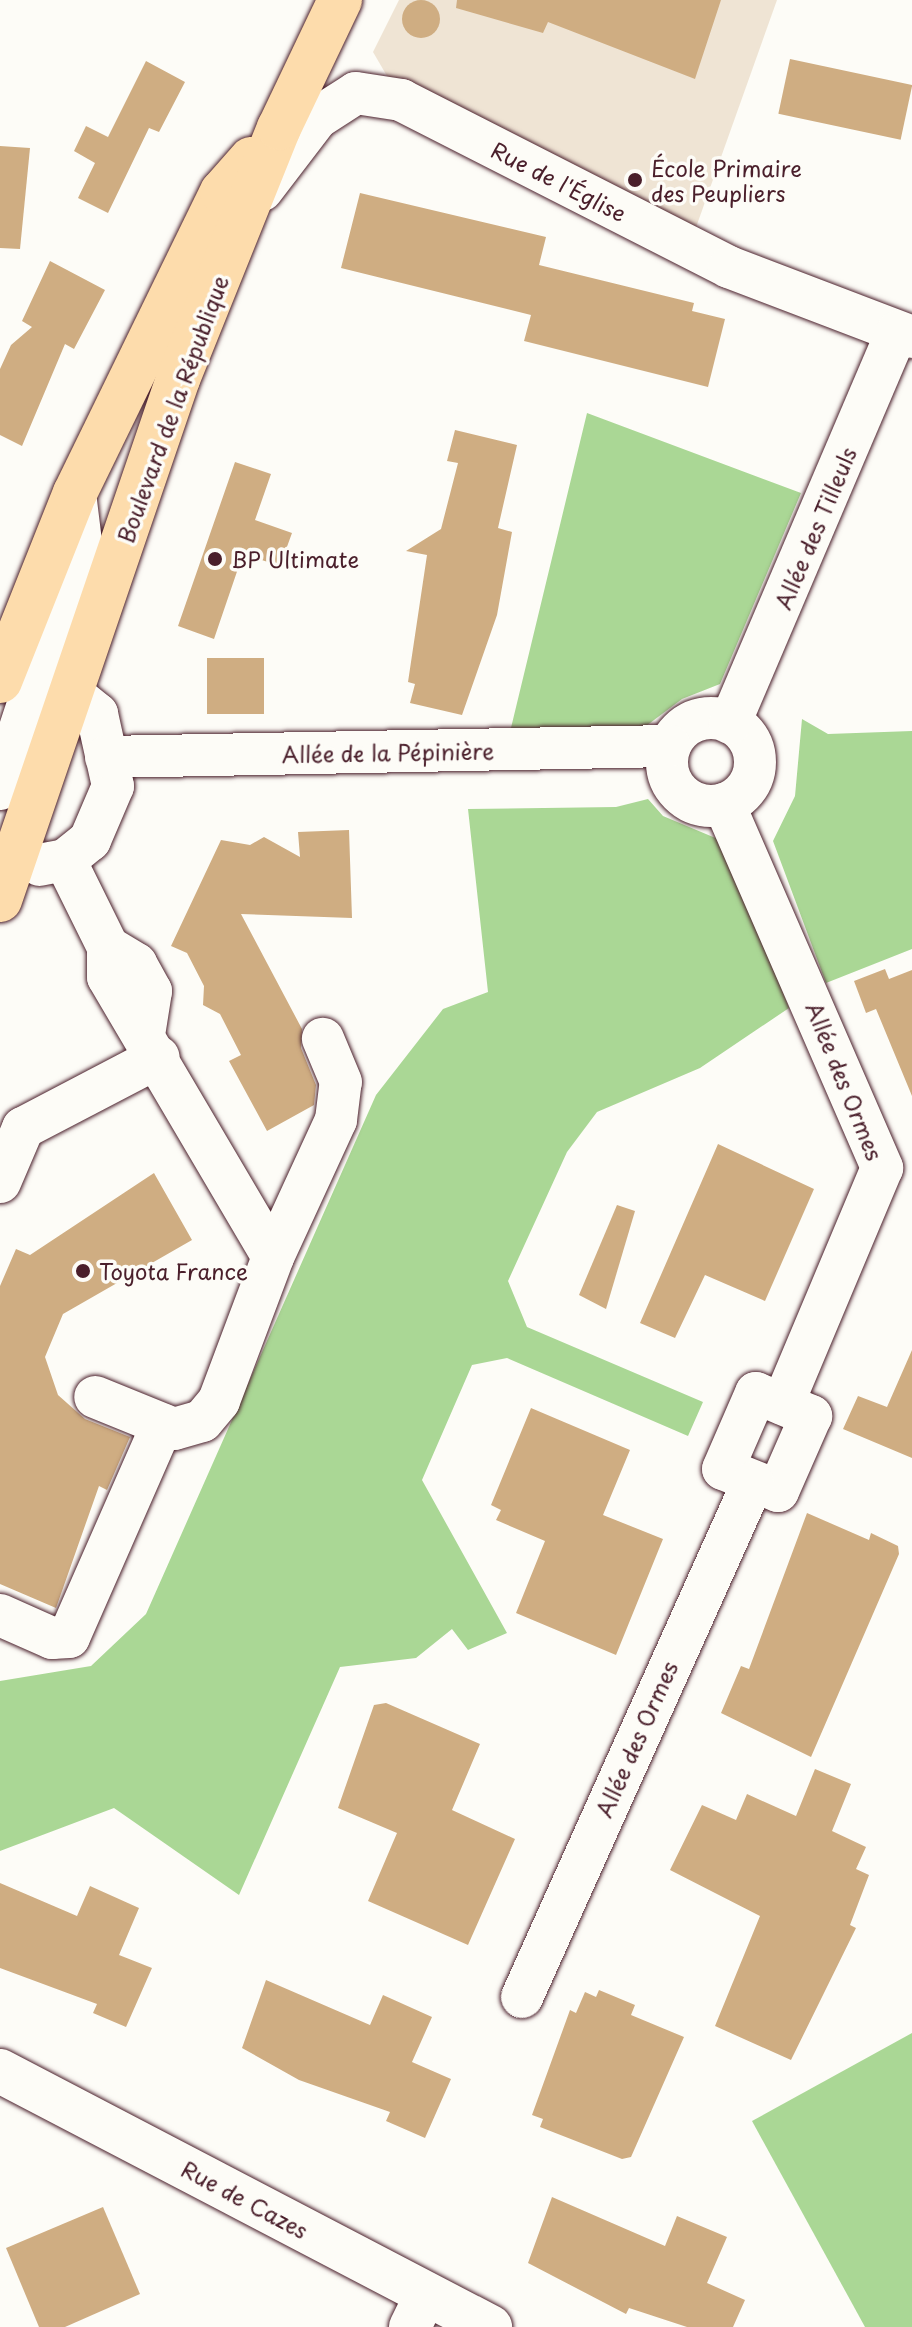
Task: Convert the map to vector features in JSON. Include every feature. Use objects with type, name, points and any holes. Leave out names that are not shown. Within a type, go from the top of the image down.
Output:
[{"type":"main road","name":"Boulevard de la République","points":[[29,680],[178,379],[279,128],[340,0]]},
{"type":"main road","name":"Boulevard de la République","points":[[3,876],[29,680],[75,493],[222,192],[279,128]]},
{"type":"street","name":"Rue de l'Église","points":[[247,211],[317,118],[356,93],[401,100],[729,267],[904,334]]},
{"type":"street","name":"Allée des Tilleuls","points":[[730,723],[904,334]]},
{"type":"street","points":[[0,789],[29,680],[97,714],[109,772],[90,840],[65,860],[3,876]]},
{"type":"street","points":[[695,721],[730,723],[751,743],[754,773],[724,804],[682,796],[669,758],[695,721]]},
{"type":"street","name":"Allée de la Pépinière","points":[[109,772],[669,758]]},
{"type":"street","name":"Allée des Ormes","points":[[522,1997],[753,1482],[778,1491],[811,1416],[783,1404],[882,1168],[724,804]]},
{"type":"street","points":[[65,860],[108,947],[108,977],[152,1043],[273,1257]]},
{"type":"street","points":[[95,1397],[162,1425],[202,1421],[219,1401],[273,1257],[336,1120],[341,1082],[323,1039]]},
{"type":"street","points":[[0,1182],[23,1128],[152,1043]]},
{"type":"street","points":[[0,1615],[52,1638],[75,1630],[162,1425]]},
{"type":"street","name":"Rue de Cazes","points":[[0,2071],[418,2310],[490,2327]]},
{"type":"shaded area","name":"École Primaire des Peupliers","points":[[399,0],[777,0],[689,247],[401,100],[373,52]]},
{"type":"green space","points":[[587,413],[801,493],[720,684],[682,699],[638,732],[510,732]]},
{"type":"green space","points":[[802,719],[828,734],[912,731],[912,949],[826,983],[773,841],[795,796]]},
{"type":"green space","points":[[648,799],[663,816],[725,842],[789,1008],[700,1068],[597,1112],[567,1152],[508,1281],[527,1327],[703,1402],[688,1436],[507,1358],[472,1365],[422,1480],[507,1633],[468,1650],[452,1629],[416,1658],[340,1667],[239,1895],[114,1808],[0,1851],[0,1681],[91,1666],[146,1614],[376,1095],[443,1009],[488,992],[468,809],[616,807]]},
{"type":"green space","points":[[912,2033],[912,2327],[865,2327],[752,2121]]},
{"type":"building","points":[[421,0],[434,6],[440,19],[434,32],[421,38],[408,32],[402,19],[408,6]]},
{"type":"building","points":[[457,0],[721,0],[695,79],[548,22],[543,33],[456,8]]},
{"type":"building","points":[[790,59],[912,85],[901,140],[778,114]]},
{"type":"building","points":[[146,61],[185,82],[159,132],[149,128],[108,213],[78,198],[95,163],[74,151],[86,126],[108,137]]},
{"type":"building","points":[[0,146],[30,148],[20,249],[0,248]]},
{"type":"building","points":[[360,193],[546,237],[539,265],[694,303],[692,311],[725,319],[708,387],[524,341],[531,315],[341,268]]},
{"type":"building","points":[[50,261],[105,290],[74,349],[65,344],[22,446],[0,435],[0,369],[11,345],[32,327],[22,321]]},
{"type":"building","points":[[455,430],[517,445],[498,528],[512,532],[497,615],[462,715],[410,703],[415,684],[408,682],[427,555],[406,551],[441,529],[458,463],[447,461]]},
{"type":"building","points":[[235,462],[271,474],[255,520],[292,533],[280,566],[243,554],[214,639],[178,626]]},
{"type":"building","points":[[207,658],[264,658],[264,714],[207,714]]},
{"type":"building","points":[[349,830],[352,918],[241,914],[302,1029],[301,1048],[316,1085],[314,1105],[267,1131],[229,1061],[241,1055],[220,1014],[203,1005],[204,986],[187,953],[171,946],[221,840],[250,845],[264,837],[300,857],[298,832]]},
{"type":"building","points":[[885,969],[889,979],[912,970],[912,1096],[876,1009],[866,1013],[854,981]]},
{"type":"building","points":[[718,1144],[814,1189],[765,1301],[705,1275],[675,1338],[640,1323]]},
{"type":"building","points":[[154,1173],[192,1240],[63,1314],[45,1357],[58,1395],[85,1419],[130,1437],[107,1490],[99,1486],[56,1608],[0,1584],[0,1286],[16,1249],[30,1255]]},
{"type":"building","points":[[617,1205],[635,1211],[606,1309],[579,1295]]},
{"type":"building","points":[[912,1350],[912,1458],[843,1429],[858,1396],[887,1407]]},
{"type":"building","points":[[531,1408],[630,1450],[603,1515],[663,1539],[616,1655],[516,1613],[545,1541],[496,1520],[501,1510],[491,1505]]},
{"type":"building","points":[[807,1513],[869,1540],[871,1533],[898,1546],[899,1554],[811,1757],[721,1713],[741,1666],[749,1669]]},
{"type":"building","points":[[386,1703],[480,1744],[452,1810],[515,1839],[468,1945],[368,1901],[397,1833],[338,1808],[374,1705]]},
{"type":"building","points":[[815,1769],[851,1784],[832,1831],[866,1847],[856,1869],[869,1875],[850,1925],[856,1928],[791,2060],[715,2026],[760,1916],[670,1870],[702,1805],[736,1820],[747,1794],[796,1816]]},
{"type":"building","points":[[0,1883],[77,1916],[90,1886],[139,1908],[119,1955],[152,1968],[126,2027],[93,2013],[97,2004],[0,1968]]},
{"type":"building","points":[[266,1980],[370,2025],[383,1995],[432,2017],[412,2062],[451,2079],[425,2138],[386,2121],[390,2112],[299,2080],[242,2048]]},
{"type":"building","points":[[599,1990],[635,2005],[631,2015],[684,2037],[631,2157],[622,2159],[540,2127],[543,2119],[532,2115],[570,2010],[576,2013],[585,1992],[596,1997]]},
{"type":"building","points":[[552,2197],[665,2246],[677,2216],[727,2237],[707,2283],[745,2300],[733,2327],[687,2327],[629,2308],[626,2314],[528,2263]]},
{"type":"building","points":[[103,2207],[140,2294],[65,2327],[39,2327],[6,2248]]},
{"type":"place","name":"École Primaire des Peupliers","points":[[635,180]]},
{"type":"place","name":"BP Ultimate","points":[[215,559]]},
{"type":"place","name":"Toyota France","points":[[83,1271]]}]
